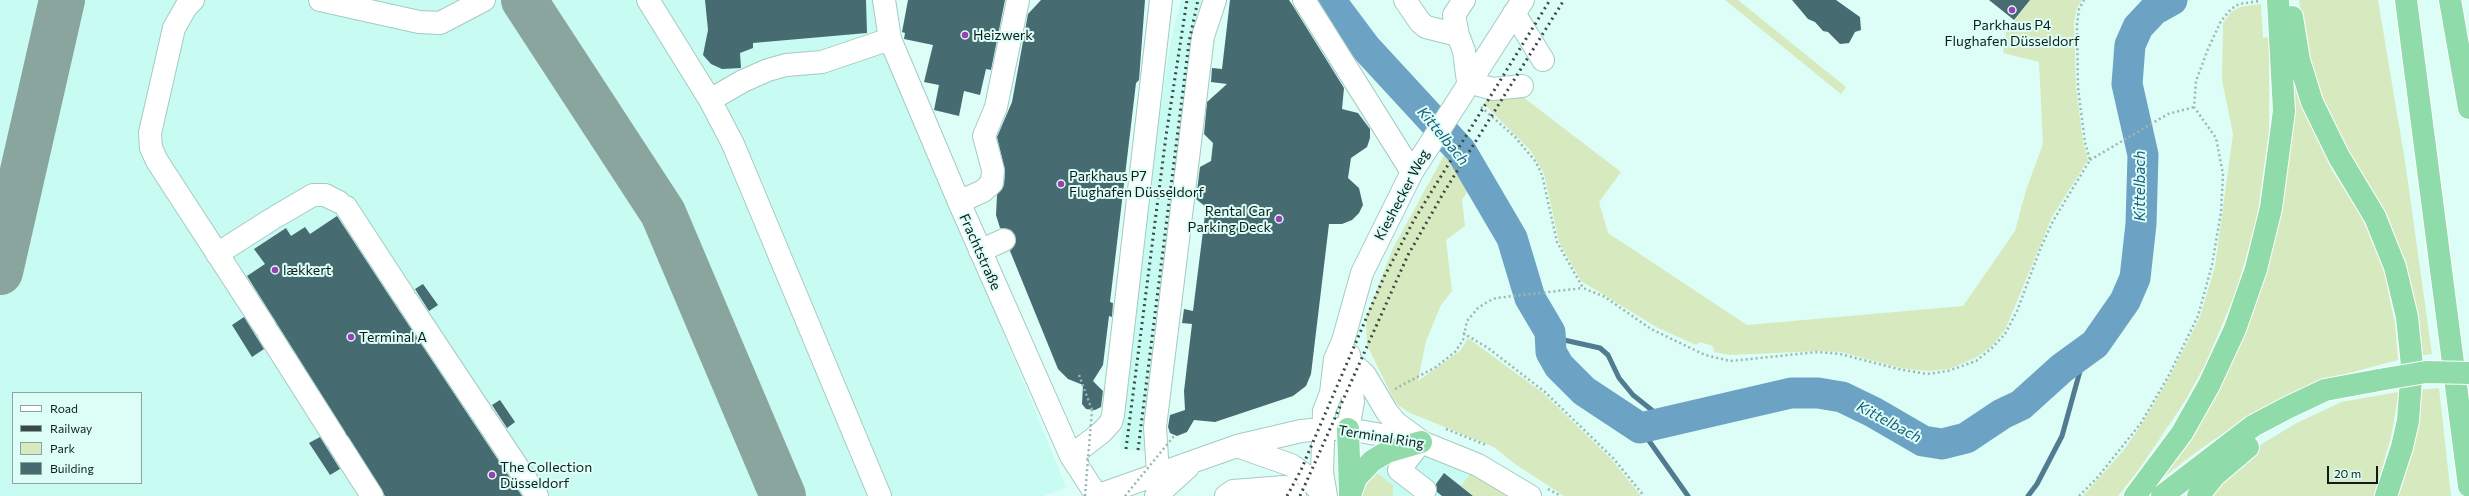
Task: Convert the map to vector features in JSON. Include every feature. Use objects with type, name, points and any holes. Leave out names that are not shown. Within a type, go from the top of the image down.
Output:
[{"type":"highway","points":[[2278,0],[2312,102],[2339,157],[2375,216],[2395,267],[2407,317],[2412,365],[2408,421],[2402,447],[2386,496]]},
{"type":"highway","points":[[2135,496],[2182,433],[2209,385],[2234,329],[2256,269],[2271,208],[2278,164],[2284,111],[2287,30],[2290,0]]},
{"type":"highway","points":[[2406,0],[2469,486]]},
{"type":"highway","points":[[2450,0],[2469,108]]},
{"type":"highway","points":[[2162,496],[2253,426],[2326,390],[2426,372],[2469,373]]},
{"type":"highway","points":[[2198,496],[2215,475],[2248,447],[2280,425],[2318,405],[2379,380]]},
{"type":"highway","points":[[1348,429],[1350,496]]},
{"type":"highway","points":[[1350,496],[1356,478],[1372,461],[1387,452],[1421,442]]},
{"type":"street","points":[[193,0],[186,7],[174,28],[150,133],[151,148],[157,161],[372,496]]},
{"type":"street","points":[[320,0],[419,22],[440,23],[484,0]]},
{"type":"street","points":[[648,0],[710,100],[733,144],[880,496]]},
{"type":"street","name":"Frachtstraße","points":[[884,0],[890,38],[959,202],[1071,456],[1096,496]]},
{"type":"street","points":[[959,202],[983,191],[992,183],[993,170],[984,136],[1003,98],[1018,0]]},
{"type":"street","points":[[1071,456],[1102,432],[1111,422],[1113,415],[1161,0]]},
{"type":"street","points":[[1158,473],[1156,419],[1203,36],[1215,0]]},
{"type":"street","points":[[1304,0],[1337,62],[1374,124],[1412,172]]},
{"type":"street","points":[[1404,0],[1420,22],[1426,27],[1458,35]]},
{"type":"street","points":[[1461,2],[1454,15],[1458,35],[1464,51],[1466,86],[1493,89],[1522,86]]},
{"type":"street","points":[[1518,6],[1543,60]]},
{"type":"street","name":"Kieshecker Weg","points":[[1348,429],[1354,402],[1347,351],[1362,273],[1412,172],[1518,6]]},
{"type":"street","points":[[710,100],[742,81],[768,70],[786,65],[822,62],[890,38]]},
{"type":"street","points":[[217,254],[274,217],[313,195],[325,195],[342,204],[537,496]]},
{"type":"street","points":[[980,251],[1004,240]]},
{"type":"street","points":[[1347,351],[1365,375],[1387,412],[1396,423],[1421,442],[1399,470],[1425,490]]},
{"type":"street","name":"Kieshecker Weg","points":[[1325,496],[1322,472],[1322,429],[1324,411],[1331,393],[1335,359],[1347,351]]},
{"type":"street","name":"Kieshecker Weg","points":[[1331,393],[1336,414],[1348,429]]},
{"type":"street","name":"Terminal Ring","points":[[1096,496],[1237,446],[1301,431],[1322,429],[1348,429],[1421,442],[1478,465],[1530,496]]},
{"type":"street","points":[[1237,446],[1291,465],[1305,475],[1325,496]]},
{"type":"street","name":"Terminal Ring","points":[[1156,496],[1198,459]]},
{"type":"street","points":[[1226,496],[1233,491],[1263,492],[1284,487],[1295,496]]},
{"type":"path","points":[[2084,0],[2079,9],[2077,25],[2078,88],[2085,142],[2090,160]]},
{"type":"path","points":[[2080,496],[2097,478],[2141,423],[2168,377],[2198,316],[2212,265],[2221,212],[2223,174],[2216,138],[2194,107],[2196,81],[2208,48],[2222,21],[2231,9],[2238,4],[2250,2]]},
{"type":"path","points":[[1466,86],[1516,137],[1536,162],[1542,175],[1556,242],[1583,288]]},
{"type":"path","points":[[1393,391],[1436,367],[1455,352],[1463,340],[1463,333],[1467,321],[1478,308],[1496,298],[1583,288],[1605,297],[1651,329],[1706,355],[1730,362],[1818,352],[1840,354],[1898,369],[1927,374],[1948,371],[1976,361],[1992,348],[2005,334],[2018,312],[2041,247],[2053,221],[2090,160],[2168,114],[2194,107]]},
{"type":"path","points":[[1463,333],[1488,348],[1545,392],[1613,458],[1644,496]]},
{"type":"path","points":[[1079,375],[1092,410],[1085,496]]},
{"type":"path","points":[[1125,496],[1174,436]]},
{"type":"shaded area","points":[[0,0],[878,0],[877,22],[1066,487],[1044,496],[0,496]]},
{"type":"shaded area","points":[[1181,0],[1208,0],[1176,166],[1144,451],[1120,449],[1154,151],[1171,40]]},
{"type":"shaded area","points":[[1421,448],[1524,496],[1355,496],[1364,473]]},
{"type":"green space","points":[[1725,0],[1738,0],[1846,87],[1841,94]]},
{"type":"green space","points":[[2030,0],[2082,0],[2077,8],[2074,24],[2076,87],[2083,141],[2088,160],[2052,217],[2005,330],[1991,347],[1975,358],[1949,369],[1928,371],[1900,368],[1841,352],[1820,351],[1730,355],[1714,352],[1713,346],[1700,342],[1696,345],[1658,328],[1581,281],[1559,242],[1544,174],[1537,161],[1530,150],[1484,104],[1490,94],[1519,94],[1621,172],[1599,202],[1608,233],[1747,325],[1963,306],[2015,231],[2026,190],[2043,144],[2039,62],[2003,53],[2006,32]]},
{"type":"green space","points":[[2299,0],[2378,0],[2405,161],[2432,354],[2419,356],[2339,140],[2313,79]]},
{"type":"green space","points":[[2261,4],[2263,38],[2269,37],[2269,130],[2257,218],[2236,292],[2205,365],[2185,401],[2140,468],[2118,496],[2083,496],[2123,451],[2142,424],[2169,378],[2200,317],[2215,266],[2233,134],[2222,80],[2223,23],[2231,12],[2240,7]]},
{"type":"green space","points":[[2289,69],[2304,109],[2333,172],[2360,213],[2383,267],[2395,324],[2398,360],[2349,373],[2297,391],[2243,420],[2196,452],[2155,484],[2245,325]]},
{"type":"green space","points":[[1448,148],[1473,182],[1462,200],[1465,226],[1446,240],[1452,291],[1441,305],[1426,341],[1418,381],[1460,351],[1468,338],[1543,393],[1611,459],[1641,496],[1564,496],[1515,464],[1494,447],[1410,413],[1398,405],[1392,396],[1367,345],[1366,317],[1393,248]]},
{"type":"green space","points":[[2439,388],[2451,496],[2391,496],[2419,390]]},
{"type":"green space","points":[[2399,392],[2391,437],[2374,496],[2205,496],[2252,450],[2295,424],[2341,402]]},
{"type":"green space","points":[[1374,471],[1393,485],[1393,496],[1362,496],[1364,486]]},
{"type":"green space","points":[[1473,471],[1516,496],[1474,496],[1461,486]]},
{"type":"building","points":[[705,0],[866,0],[867,33],[753,43],[753,48],[740,53],[741,68],[722,69],[711,64],[703,55],[708,30]]},
{"type":"building","name":"Heizwerk","points":[[908,0],[1005,0],[991,70],[986,69],[980,95],[964,91],[959,116],[934,110],[939,85],[924,82],[933,45],[904,39],[905,33],[902,32]]},
{"type":"building","name":"Parkhaus P7 Flughafen Düsseldorf","points":[[1041,0],[1145,0],[1139,80],[1136,83],[1110,302],[1113,303],[1112,317],[1109,316],[1103,365],[1093,381],[1103,391],[1101,407],[1095,410],[1086,409],[1082,404],[1083,385],[1068,379],[1058,369],[1010,251],[1016,242],[1015,235],[1011,230],[1000,228],[996,215],[997,195],[1004,185],[1005,171],[997,137],[1012,102],[1028,14]]},
{"type":"building","name":"Rental Car Parking Deck","points":[[1230,0],[1289,0],[1293,6],[1344,88],[1342,109],[1358,113],[1370,129],[1370,138],[1367,147],[1351,158],[1348,178],[1359,188],[1363,205],[1359,213],[1352,220],[1342,224],[1329,224],[1311,374],[1306,386],[1293,396],[1215,422],[1194,420],[1187,432],[1177,436],[1170,433],[1168,427],[1170,415],[1185,410],[1184,391],[1192,324],[1182,323],[1184,309],[1193,311],[1206,207],[1196,199],[1200,167],[1211,161],[1213,143],[1204,134],[1207,102],[1227,84],[1211,82],[1212,68],[1222,69]]},
{"type":"building","points":[[1792,0],[1836,0],[1860,17],[1861,30],[1855,32],[1849,43],[1840,44],[1828,32],[1823,31],[1815,22],[1808,19]]},
{"type":"building","name":"Parkhaus P4 Flughafen Düsseldorf","points":[[1989,0],[2030,0],[2014,20]]},
{"type":"building","name":"Terminal A","points":[[337,216],[522,496],[385,496],[247,276],[265,264],[254,249],[286,228],[291,236],[305,227],[310,234]]},
{"type":"building","points":[[423,284],[438,305],[429,311],[415,289]]},
{"type":"building","points":[[244,317],[264,349],[252,357],[232,325]]},
{"type":"building","points":[[500,400],[515,422],[507,428],[492,405]]},
{"type":"building","points":[[320,437],[340,469],[330,475],[309,443]]},
{"type":"building","points":[[1444,473],[1473,496],[1442,496],[1437,492],[1436,484]]},
{"type":"waterway","name":"Kittelbach","points":[[1330,0],[1366,48],[1461,151],[1512,238],[1530,298],[1550,332],[1551,352],[1559,366],[1584,391],[1640,428],[1791,393],[1818,393],[1842,397],[1873,412],[1923,441],[1942,444],[1966,438],[2002,414],[2021,405],[2062,368],[2095,344],[2125,301],[2135,278],[2141,224],[2143,155],[2127,84],[2130,45],[2138,27],[2154,10],[2172,0]]},
{"type":"waterway","name":"Kittelbach","points":[[1550,332],[1564,340],[1600,348],[1608,355],[1619,378],[1633,395],[1668,423]]},
{"type":"waterway","name":"Kittelbach","points":[[2028,496],[2037,484],[2062,436],[2085,353]]},
{"type":"waterway","name":"Kittelbach","points":[[1640,428],[1688,496]]},
{"type":"taxiway","points":[[0,272],[62,0]]},
{"type":"taxiway","points":[[524,0],[663,213],[783,496]]},
{"type":"railway","points":[[1126,449],[1166,136],[1187,0]]},
{"type":"railway","points":[[1138,450],[1189,42],[1198,0]]},
{"type":"railway","points":[[1287,496],[1301,470],[1384,277],[1414,220],[1550,0]]},
{"type":"railway","points":[[1300,496],[1408,255],[1444,192],[1564,0]]},
{"type":"place","name":"Parkhaus P4 Flughafen Düsseldorf","points":[[2012,10]]},
{"type":"place","name":"Heizwerk","points":[[965,35]]},
{"type":"place","name":"Parkhaus P7 Flughafen Düsseldorf","points":[[1061,184]]},
{"type":"place","name":"Rental Car Parking Deck","points":[[1279,219]]},
{"type":"place","name":"lækkert","points":[[275,270]]},
{"type":"place","name":"Terminal A","points":[[351,337]]},
{"type":"place","name":"The Collection Düsseldorf","points":[[492,475]]}]
